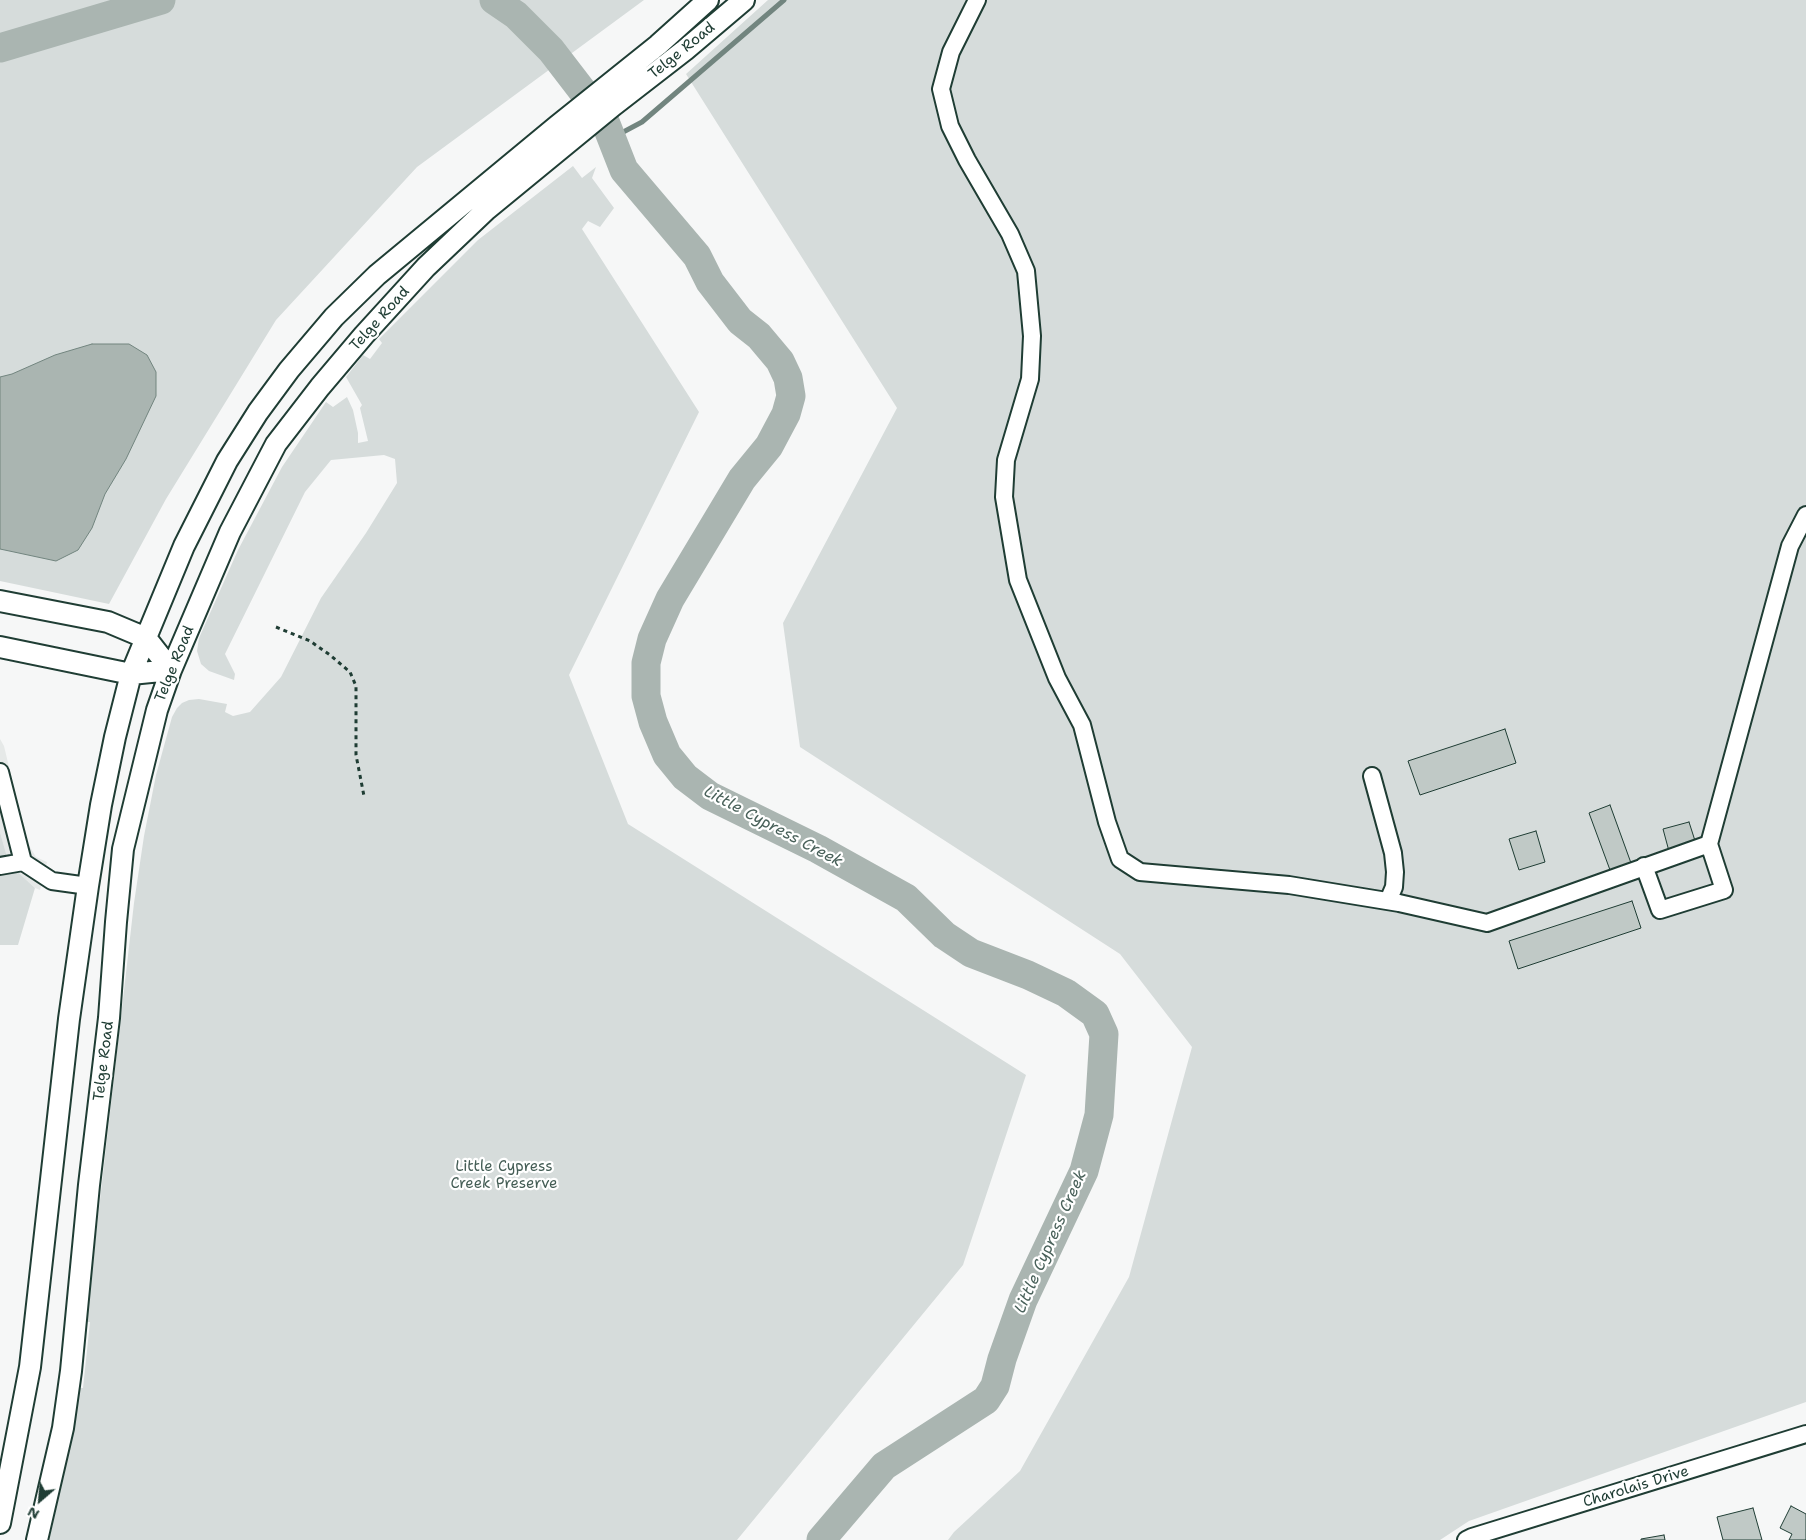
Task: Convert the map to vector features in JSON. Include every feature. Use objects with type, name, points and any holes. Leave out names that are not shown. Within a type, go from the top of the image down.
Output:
[{"type":"main road","name":"Telge Road","points":[[0,1523],[30,1367],[69,1019],[88,886],[113,746],[131,674],[184,546],[228,461],[258,412],[289,370],[334,317],[377,275],[658,45],[708,0]]},
{"type":"main road","name":"Telge Road","points":[[37,1540],[63,1428],[71,1371],[89,1185],[109,1018],[123,849],[157,710],[171,670],[230,532],[276,444],[320,387],[364,335],[426,267],[486,210],[614,105],[685,50],[744,0]]},
{"type":"main road","points":[[0,601],[108,622],[146,638],[171,670]]},
{"type":"main road","points":[[0,647],[131,674],[171,670]]},
{"type":"street","points":[[977,0],[951,52],[942,89],[950,126],[967,160],[1010,234],[1026,270],[1032,336],[1030,379],[1006,460],[1004,497],[1018,580],[1057,678],[1082,725],[1109,830],[1120,859],[1140,872],[1168,876],[1289,885],[1388,901],[1487,923],[1709,844]]},
{"type":"street","points":[[1644,866],[1660,910],[1724,890],[1709,844],[1790,546],[1806,514]]},
{"type":"street","points":[[0,773],[7,826],[23,862],[52,881],[88,886]]},
{"type":"street","points":[[1372,776],[1393,854],[1394,887],[1388,901]]},
{"type":"street","points":[[0,866],[23,862]]},
{"type":"street","name":"Charolais Drive","points":[[1466,1540],[1806,1434]]},
{"type":"path","points":[[276,627],[310,641],[350,672],[356,686],[356,755],[364,796]]},
{"type":"shaded area","points":[[92,344],[129,344],[147,355],[156,372],[156,396],[126,459],[105,494],[92,528],[78,550],[56,561],[0,549],[0,377],[12,374],[55,355]]},
{"type":"shaded area","points":[[0,739],[4,746],[27,842],[36,857],[47,862],[40,890],[35,888],[9,864],[0,832]]},
{"type":"green space","points":[[0,0],[644,0],[417,167],[276,320],[166,499],[109,604],[0,581]]},
{"type":"green space","points":[[768,0],[1806,0],[1806,1402],[1469,1521],[1440,1540],[948,1540],[954,1532],[1020,1471],[1129,1277],[1192,1047],[1120,954],[800,747],[783,623],[897,408],[686,74]]},
{"type":"green space","name":"Little Cypress Creek Preserve","points":[[573,166],[582,178],[596,167],[592,178],[614,208],[600,227],[588,221],[582,229],[699,412],[569,675],[628,824],[1026,1075],[963,1265],[737,1540],[49,1540],[67,1461],[78,1388],[83,1388],[90,1322],[86,1322],[134,903],[156,775],[172,717],[182,703],[199,699],[227,704],[225,712],[233,716],[250,712],[281,677],[321,598],[366,533],[397,483],[395,459],[384,455],[331,460],[305,492],[225,654],[235,674],[234,680],[209,671],[201,664],[197,651],[199,638],[238,550],[282,467],[326,402],[333,407],[347,397],[353,410],[358,443],[368,441],[360,408],[362,405],[346,377],[363,355],[370,359],[382,343],[379,339],[478,240]]},
{"type":"green space","points":[[0,832],[9,864],[35,888],[18,945],[0,945]]},
{"type":"building","points":[[1505,729],[1516,763],[1420,795],[1408,761]]},
{"type":"building","points":[[1610,805],[1631,863],[1610,870],[1589,813]]},
{"type":"building","points":[[1689,822],[1697,847],[1670,855],[1663,829]]},
{"type":"building","points":[[1536,831],[1545,862],[1519,870],[1509,839]]},
{"type":"building","points":[[1632,901],[1641,928],[1518,969],[1509,941]]},
{"type":"building","points":[[1791,1506],[1806,1514],[1806,1540],[1789,1540],[1792,1534],[1780,1528]]},
{"type":"building","points":[[1753,1508],[1762,1540],[1723,1540],[1717,1517]]},
{"type":"building","points":[[1664,1535],[1665,1540],[1641,1540],[1641,1539]]},
{"type":"waterway","name":"Little Cypress Creek","points":[[0,48],[161,0]]},
{"type":"waterway","name":"Little Cypress Creek","points":[[494,0],[516,15],[551,50],[604,119],[624,170],[697,256],[710,282],[740,321],[759,336],[780,361],[788,378],[791,396],[786,414],[769,446],[742,479],[670,599],[652,639],[646,663],[646,696],[653,722],[667,755],[685,777],[710,796],[818,849],[906,898],[944,935],[971,953],[1028,975],[1066,993],[1095,1014],[1104,1034],[1099,1115],[1084,1171],[1023,1300],[1002,1359],[995,1386],[986,1400],[884,1466],[821,1540]]},
{"type":"waterway","points":[[612,138],[642,122],[784,0]]}]
